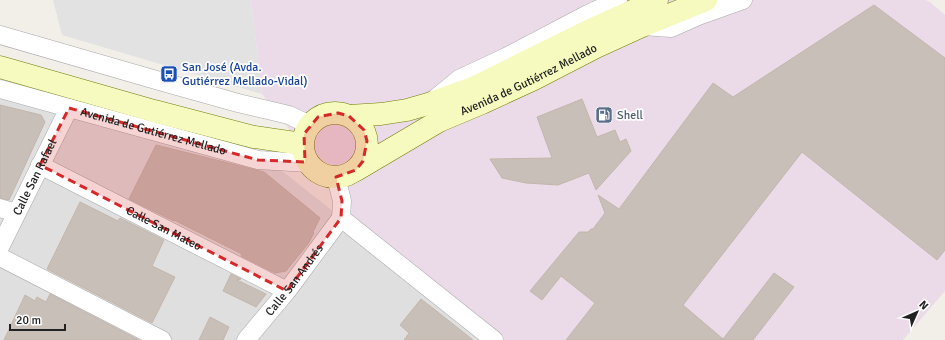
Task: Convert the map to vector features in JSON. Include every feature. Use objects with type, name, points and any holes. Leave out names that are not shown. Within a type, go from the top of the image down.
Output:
[{"type":"main road","name":"Avenida de Gutiérrez Mellado","points":[[349,116],[381,114],[407,110],[475,87],[588,31],[657,0]]},
{"type":"main road","name":"Avenida de Gutiérrez Mellado","points":[[346,174],[439,121],[534,79],[596,47],[642,26],[706,0]]},
{"type":"main road","name":"Avenida de Gutiérrez Mellado","points":[[0,67],[169,115],[254,137],[307,144]]},
{"type":"main road","points":[[327,113],[338,113],[349,116],[364,130],[367,141],[363,162],[346,174],[325,176],[315,170],[307,144],[318,117],[327,113]]},
{"type":"street","points":[[428,104],[460,79],[618,0]]},
{"type":"street","points":[[642,26],[671,28],[698,16],[743,0]]},
{"type":"street","points":[[0,35],[238,103],[289,115],[307,144]]},
{"type":"street","name":"Avenida de Gutiérrez Mellado","points":[[0,89],[258,160],[307,144]]},
{"type":"street","name":"Calle San Rafael","points":[[0,247],[8,211],[40,165],[69,108]]},
{"type":"street","name":"Calle San Mateo","points":[[40,165],[287,291]]},
{"type":"street","points":[[346,174],[341,218],[494,340]]},
{"type":"street","name":"Calle San Andrés","points":[[246,340],[287,291],[341,218]]},
{"type":"street","points":[[0,257],[162,340]]},
{"type":"highlighted area","points":[[69,108],[258,160],[305,162],[304,134],[318,117],[338,113],[349,116],[364,130],[367,141],[363,161],[356,170],[336,177],[342,201],[341,218],[287,291],[40,165]]},
{"type":"shaded area","points":[[53,0],[251,0],[262,94],[62,35]]},
{"type":"shaded area","points":[[251,0],[926,0],[945,15],[945,291],[903,340],[501,340],[348,215],[325,176],[262,94]]},
{"type":"shaded area","points":[[0,81],[281,170],[495,340],[0,340]]},
{"type":"building","points":[[874,5],[945,58],[945,250],[937,260],[802,152],[683,305],[723,339],[774,273],[794,287],[753,340],[566,340],[595,303],[561,276],[542,300],[530,291],[579,232],[588,232],[593,229],[605,213],[598,195],[619,209],[713,83],[733,97]]},
{"type":"building","points":[[582,99],[597,137],[615,130],[620,142],[626,139],[631,151],[596,190],[589,173],[558,185],[526,183],[502,178],[490,159],[552,158],[537,117]]},
{"type":"building","points":[[0,105],[41,115],[45,122],[9,200],[0,198]]},
{"type":"building","points":[[156,145],[264,172],[320,218],[308,244],[286,271],[275,273],[241,256],[242,254],[129,199]]},
{"type":"building","points":[[80,202],[118,221],[120,218],[164,240],[152,266],[175,277],[152,323],[47,269]]},
{"type":"building","points":[[231,274],[241,279],[237,280],[266,294],[256,307],[223,291]]},
{"type":"building","points":[[50,294],[139,340],[4,340],[25,295],[35,301],[37,297],[46,302]]},
{"type":"building","points":[[421,299],[473,340],[404,340],[409,333],[400,325]]},
{"type":"building","points":[[210,317],[229,327],[223,340],[199,340]]},
{"type":"place","name":"San José (Avda. Gutiérrez Mellado-Vidal)","points":[[169,74]]},
{"type":"place","name":"Shell","points":[[604,115]]}]
